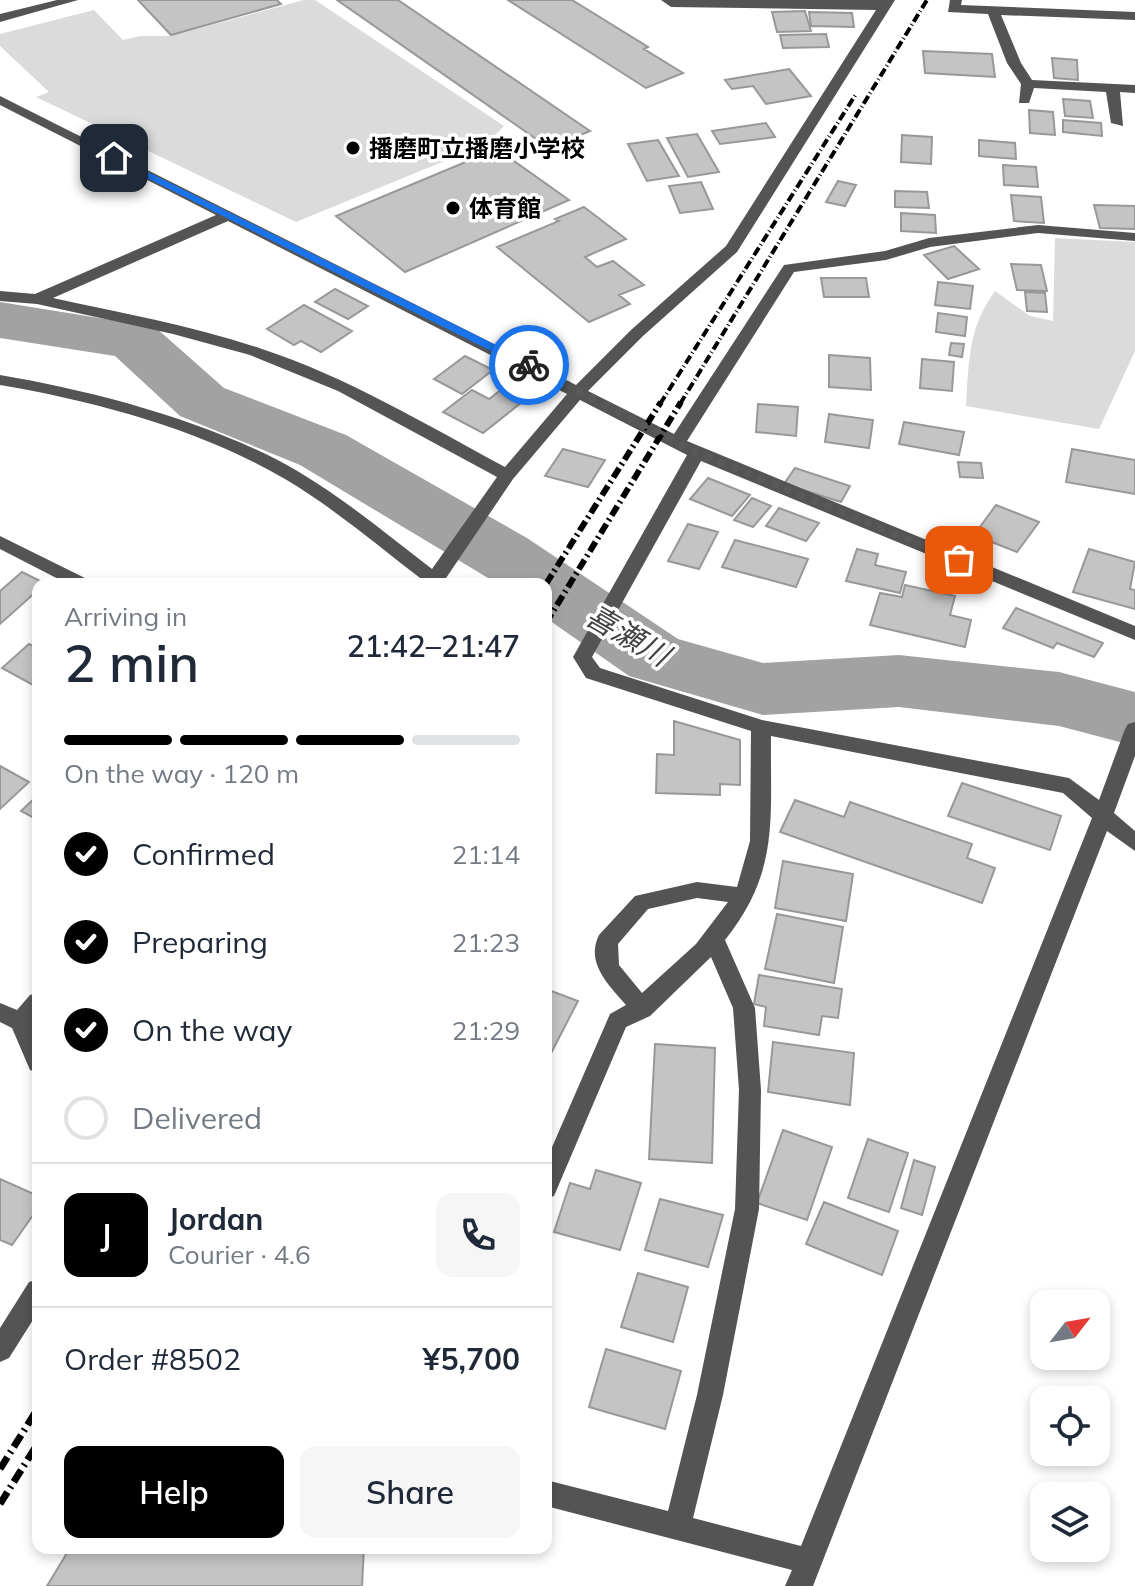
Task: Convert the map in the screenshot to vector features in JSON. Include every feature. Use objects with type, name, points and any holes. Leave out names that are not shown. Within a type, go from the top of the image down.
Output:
[{"type":"street","points":[[0,18],[72,0]]},
{"type":"street","points":[[667,0],[671,3],[888,3]]},
{"type":"street","points":[[956,0],[953,9],[1135,16]]},
{"type":"street","points":[[436,578],[507,475],[579,391],[637,333],[732,249],[888,3]]},
{"type":"street","points":[[993,11],[1014,63],[1028,84],[1024,100]]},
{"type":"street","points":[[1028,84],[1135,89]]},
{"type":"street","points":[[1112,88],[1118,123]]},
{"type":"street","points":[[0,100],[697,453],[1135,633]]},
{"type":"street","points":[[37,299],[227,216]]},
{"type":"street","points":[[678,441],[789,268],[886,255],[929,243],[1038,229],[1135,237]]},
{"type":"street","points":[[0,296],[37,299],[176,330],[256,352],[344,387],[507,475]]},
{"type":"street","points":[[0,380],[127,409],[178,425],[249,455],[299,480],[428,578]]},
{"type":"street","points":[[697,453],[582,657],[593,673],[761,727],[1069,786],[1135,843]]},
{"type":"street","points":[[0,542],[71,578]]},
{"type":"street","points":[[552,1174],[618,1021],[642,1009],[714,940],[744,896],[758,857],[761,727]]},
{"type":"street","points":[[552,1495],[677,1528],[805,1574],[1135,729]]},
{"type":"street","points":[[642,1009],[608,968],[607,941],[642,902],[697,890],[744,896]]},
{"type":"street","points":[[677,1528],[710,1395],[747,1209],[750,1090],[744,1008],[714,940]]},
{"type":"street","points":[[32,1004],[10,1017],[32,1053]]},
{"type":"street","points":[[0,1350],[32,1299]]},
{"type":"shaded area","points":[[304,0],[315,0],[504,126],[486,144],[296,222],[36,97],[49,92],[0,46],[0,34],[94,10],[123,40],[140,36],[171,36]]},
{"type":"shaded area","points":[[1055,238],[1135,242],[1135,351],[1099,429],[966,406],[969,360],[975,332],[995,291],[1030,316],[1053,321]]},
{"type":"shaded area","points":[[0,310],[115,333],[135,340],[0,330]]},
{"type":"building","points":[[138,0],[277,0],[281,4],[171,35]]},
{"type":"building","points":[[337,0],[398,0],[590,131],[549,148]]},
{"type":"building","points":[[508,0],[572,0],[648,47],[644,49],[683,73],[646,88]]},
{"type":"building","points":[[805,11],[811,31],[777,32],[772,12]]},
{"type":"building","points":[[809,12],[852,13],[854,27],[811,26]]},
{"type":"building","points":[[826,34],[829,47],[783,48],[780,35]]},
{"type":"building","points":[[923,51],[992,54],[995,77],[925,73]]},
{"type":"building","points":[[1052,58],[1077,60],[1078,80],[1054,78]]},
{"type":"building","points":[[789,69],[811,96],[766,104],[753,86],[732,89],[725,80]]},
{"type":"building","points":[[1063,99],[1090,101],[1093,118],[1065,116]]},
{"type":"building","points":[[1029,110],[1053,112],[1055,135],[1030,133]]},
{"type":"building","points":[[1063,120],[1101,123],[1102,136],[1063,132]]},
{"type":"building","points":[[766,123],[775,137],[720,144],[712,131]]},
{"type":"building","points":[[697,134],[719,172],[688,177],[667,138]]},
{"type":"building","points":[[902,135],[932,137],[931,164],[901,162]]},
{"type":"building","points":[[658,140],[679,176],[647,181],[628,144]]},
{"type":"building","points":[[979,140],[1015,143],[1016,159],[979,156]]},
{"type":"building","name":"体育館","points":[[497,149],[569,200],[405,272],[336,216]]},
{"type":"building","points":[[1003,165],[1036,167],[1038,187],[1004,185]]},
{"type":"building","points":[[838,181],[856,185],[845,206],[826,202]]},
{"type":"building","points":[[701,182],[713,209],[680,213],[669,186]]},
{"type":"building","points":[[895,191],[927,192],[929,208],[895,207]]},
{"type":"building","points":[[1011,195],[1041,197],[1044,223],[1014,221]]},
{"type":"building","points":[[1094,205],[1135,206],[1135,229],[1100,228]]},
{"type":"building","points":[[584,207],[626,239],[585,257],[597,267],[613,261],[644,285],[619,295],[630,304],[589,322],[497,247]]},
{"type":"building","points":[[901,213],[935,215],[936,233],[901,231]]},
{"type":"building","points":[[954,246],[979,269],[948,279],[924,255]]},
{"type":"building","points":[[1011,264],[1041,265],[1047,291],[1017,290]]},
{"type":"building","points":[[821,278],[866,278],[869,297],[824,297]]},
{"type":"building","points":[[938,282],[973,286],[970,309],[935,305]]},
{"type":"building","points":[[335,289],[368,306],[348,319],[315,302]]},
{"type":"building","points":[[1025,292],[1045,293],[1047,312],[1027,311]]},
{"type":"building","points":[[304,305],[352,331],[321,352],[301,341],[294,345],[267,329]]},
{"type":"building","points":[[938,313],[967,317],[965,336],[936,332]]},
{"type":"building","points":[[951,343],[964,344],[962,357],[949,355]]},
{"type":"building","points":[[829,355],[870,358],[871,390],[829,387]]},
{"type":"building","points":[[465,356],[493,370],[462,394],[434,379]]},
{"type":"building","points":[[922,359],[954,362],[952,391],[920,388]]},
{"type":"building","points":[[514,380],[536,391],[483,433],[443,412],[472,390],[489,399]]},
{"type":"building","points":[[758,404],[798,407],[796,436],[756,432]]},
{"type":"building","points":[[829,414],[873,420],[869,448],[825,442]]},
{"type":"building","points":[[904,422],[964,432],[959,455],[899,444]]},
{"type":"building","points":[[563,449],[605,460],[588,487],[545,476]]},
{"type":"building","points":[[1072,449],[1135,460],[1135,494],[1066,482]]},
{"type":"building","points":[[958,462],[981,463],[983,478],[960,477]]},
{"type":"building","points":[[795,468],[850,486],[841,502],[784,484]]},
{"type":"building","points":[[708,478],[750,495],[732,516],[690,499]]},
{"type":"building","points":[[752,498],[771,506],[753,527],[734,520]]},
{"type":"building","points":[[996,505],[1039,522],[1017,552],[974,535]]},
{"type":"building","points":[[779,508],[819,523],[806,541],[766,526]]},
{"type":"building","points":[[688,524],[718,532],[699,569],[668,561]]},
{"type":"building","points":[[735,540],[808,559],[796,587],[722,567]]},
{"type":"building","points":[[857,549],[878,554],[875,565],[906,572],[900,593],[846,581]]},
{"type":"building","points":[[1089,549],[1135,562],[1130,589],[1135,590],[1135,609],[1073,592]]},
{"type":"building","points":[[22,572],[34,578],[32,595],[0,624],[0,591]]},
{"type":"building","points":[[905,585],[955,596],[950,615],[971,620],[965,647],[870,625],[880,593],[902,597]]},
{"type":"building","points":[[1016,608],[1103,643],[1094,657],[1057,643],[1053,648],[1003,628]]},
{"type":"building","points":[[29,644],[32,645],[32,684],[2,668]]},
{"type":"building","points":[[674,721],[740,740],[740,785],[720,784],[720,795],[656,793],[657,754],[674,755]]},
{"type":"building","points":[[0,766],[29,782],[0,809]]},
{"type":"building","points":[[962,783],[1061,816],[1050,850],[948,816]]},
{"type":"building","points":[[795,800],[844,817],[850,802],[972,844],[967,858],[995,868],[982,903],[780,832]]},
{"type":"building","points":[[32,801],[32,817],[21,811]]},
{"type":"building","points":[[783,861],[853,874],[846,921],[775,908]]},
{"type":"building","points":[[777,914],[843,927],[834,983],[765,969]]},
{"type":"building","points":[[759,975],[842,989],[838,1018],[822,1016],[819,1035],[764,1026],[766,1007],[754,1004]]},
{"type":"building","points":[[552,991],[578,1001],[552,1051]]},
{"type":"building","points":[[773,1042],[854,1053],[850,1105],[768,1092]]},
{"type":"building","points":[[655,1044],[715,1048],[712,1163],[649,1159]]},
{"type":"building","points":[[783,1130],[832,1147],[807,1220],[757,1203]]},
{"type":"building","points":[[868,1139],[908,1153],[889,1212],[848,1198]]},
{"type":"building","points":[[914,1160],[935,1167],[922,1215],[901,1208]]},
{"type":"building","points":[[596,1170],[641,1183],[620,1250],[554,1232],[570,1183],[590,1189]]},
{"type":"building","points":[[0,1179],[32,1193],[32,1217],[12,1245],[0,1240]]},
{"type":"building","points":[[660,1199],[723,1215],[708,1267],[645,1250]]},
{"type":"building","points":[[824,1202],[898,1231],[882,1275],[806,1244]]},
{"type":"building","points":[[638,1273],[688,1287],[673,1342],[621,1327]]},
{"type":"building","points":[[606,1349],[681,1371],[665,1429],[589,1407]]},
{"type":"building","points":[[66,1554],[364,1554],[362,1586],[47,1586]]},
{"type":"waterway","name":"喜瀬川","points":[[0,320],[134,340],[202,402],[323,450],[503,554],[538,578]]},
{"type":"waterway","name":"喜瀬川","points":[[552,588],[654,658],[763,689],[899,681],[1059,699],[1135,719]]},
{"type":"railway","points":[[680,404],[927,0]]},
{"type":"railway","points":[[660,404],[856,94]]},
{"type":"railway","points":[[550,578],[661,402]]},
{"type":"railway","points":[[552,613],[681,402]]},
{"type":"railway","points":[[0,1469],[32,1418]]},
{"type":"railway","points":[[0,1504],[32,1453]]},
{"type":"way so far","points":[[529,365],[697,453],[959,560]]},
{"type":"place","name":"播磨町立播磨小学校","points":[[353,148]]},
{"type":"place","name":"体育館","points":[[453,208]]},
{"type":"route","points":[[114,158],[529,365]]}]
